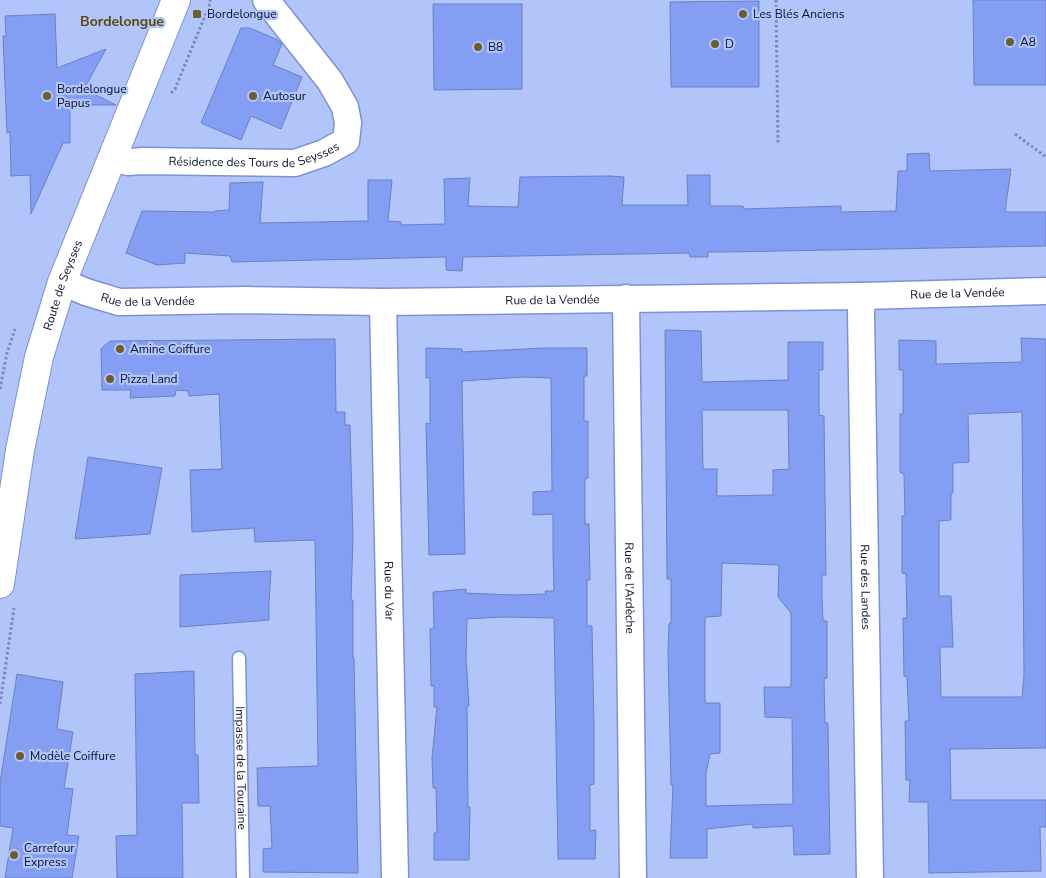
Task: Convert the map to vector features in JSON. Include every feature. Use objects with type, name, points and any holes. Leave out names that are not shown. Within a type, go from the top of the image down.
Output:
[{"type":"main road","name":"Route de Seysses","points":[[0,584],[20,450],[39,357],[62,282],[176,0]]},
{"type":"street","name":"Résidence des Tours de Seysses","points":[[112,157],[128,162],[295,163],[324,153],[346,141],[348,123],[345,107],[330,81],[266,0]]},
{"type":"street","name":"Rue de la Vendée","points":[[62,282],[119,302],[244,300],[383,302],[862,296],[1046,291]]},
{"type":"street","name":"Rue des Landes","points":[[862,296],[870,878]]},
{"type":"street","name":"Rue de l'Ardèche","points":[[626,298],[633,878]]},
{"type":"street","name":"Rue du Var","points":[[383,302],[395,878]]},
{"type":"lane","name":"Impasse de la Touraine","points":[[239,658],[243,878]]},
{"type":"path","points":[[165,99],[175,88],[210,0]]},
{"type":"path","points":[[776,0],[778,142]]},
{"type":"path","points":[[1015,134],[1046,157]]},
{"type":"path","points":[[0,704],[14,608]]},
{"type":"building","name":"A8","points":[[973,0],[1046,0],[1046,85],[974,85]]},
{"type":"building","name":"D","points":[[759,1],[759,87],[671,87],[670,2]]},
{"type":"building","name":"B8","points":[[433,4],[522,4],[522,89],[434,90]]},
{"type":"building","points":[[55,14],[57,68],[106,49],[84,89],[116,105],[70,105],[70,143],[63,143],[31,214],[30,175],[11,176],[10,132],[7,133],[3,36],[6,36],[5,16]]},
{"type":"building","name":"Autosur","points":[[241,28],[250,28],[278,40],[282,44],[273,65],[302,77],[281,129],[251,116],[241,140],[201,123]]},
{"type":"building","points":[[929,153],[930,171],[1011,169],[1005,212],[1046,212],[1046,246],[708,252],[708,257],[690,257],[689,253],[463,257],[462,271],[446,270],[446,257],[232,262],[230,256],[185,253],[185,263],[157,265],[126,253],[142,211],[215,212],[229,210],[230,183],[263,182],[260,223],[368,221],[368,180],[392,180],[388,221],[401,222],[401,225],[445,224],[444,179],[470,178],[468,206],[518,207],[520,177],[624,177],[622,205],[688,205],[687,175],[710,175],[710,206],[743,206],[744,209],[841,206],[841,212],[896,211],[898,171],[907,171],[907,154]]},
{"type":"building","points":[[665,330],[701,331],[702,382],[788,380],[788,342],[823,342],[823,370],[819,370],[819,415],[824,416],[826,575],[822,575],[822,598],[823,621],[827,621],[827,678],[824,679],[825,723],[828,723],[830,854],[794,855],[793,826],[753,828],[753,824],[707,829],[707,858],[670,858],[673,785],[671,785],[668,652],[669,624],[671,623],[671,579],[667,579]],"holes":[[[702,410],[788,410],[789,469],[773,470],[773,495],[717,496],[717,469],[703,469]],[[722,563],[779,565],[778,597],[791,613],[791,687],[764,687],[765,717],[792,718],[793,804],[706,806],[706,773],[710,754],[720,753],[720,703],[705,703],[705,617],[721,616]]]},
{"type":"building","points":[[1021,338],[1046,339],[1046,748],[950,749],[951,800],[1046,800],[1046,827],[1040,827],[1041,871],[929,873],[928,802],[909,802],[910,780],[906,780],[905,721],[909,721],[907,677],[904,676],[903,618],[907,618],[906,574],[902,573],[902,516],[905,516],[904,474],[900,472],[900,414],[903,414],[903,370],[899,370],[899,340],[936,341],[936,364],[1022,362]],"holes":[[[1022,412],[1024,676],[1022,697],[941,697],[940,647],[953,647],[951,596],[939,596],[939,521],[951,520],[953,463],[969,462],[968,414]]]},
{"type":"building","points":[[335,339],[336,412],[345,412],[345,425],[350,425],[353,537],[351,600],[353,600],[358,873],[263,872],[263,849],[272,848],[270,806],[258,806],[257,768],[318,766],[315,540],[255,542],[254,528],[192,532],[190,470],[222,469],[219,394],[189,396],[188,391],[176,390],[175,396],[130,398],[131,390],[102,390],[101,349],[110,341]]},
{"type":"building","points":[[426,348],[462,349],[462,352],[587,348],[587,376],[584,376],[584,421],[588,421],[588,478],[585,479],[585,524],[589,524],[590,580],[587,580],[587,626],[592,626],[594,726],[594,784],[590,785],[590,831],[596,830],[595,859],[558,859],[554,618],[502,617],[467,619],[469,860],[434,860],[434,833],[437,833],[436,788],[433,788],[432,758],[437,707],[434,707],[434,686],[431,686],[430,629],[434,628],[433,592],[466,589],[466,593],[513,595],[546,594],[545,591],[554,591],[553,514],[533,515],[533,492],[552,491],[551,378],[524,377],[462,381],[465,554],[429,555],[426,423],[430,424],[430,378],[426,378]]},
{"type":"building","points":[[88,457],[162,468],[150,534],[75,539]]},
{"type":"building","points":[[271,571],[269,620],[180,627],[180,575]]},
{"type":"building","points":[[194,671],[195,755],[198,755],[199,803],[182,803],[183,878],[117,878],[116,836],[137,835],[135,674]]},
{"type":"building","points":[[17,674],[63,682],[57,729],[73,732],[64,788],[73,789],[67,835],[79,836],[72,878],[5,878],[13,828],[0,826],[0,783]]},
{"type":"place","name":"Bordelongue","points":[[197,14]]},
{"type":"place","name":"Les Blés Anciens","points":[[743,14]]},
{"type":"place","name":"A8","points":[[1010,42]]},
{"type":"place","name":"D","points":[[715,44]]},
{"type":"place","name":"B8","points":[[478,47]]},
{"type":"place","name":"Bordelongue Papus","points":[[47,96]]},
{"type":"place","name":"Autosur","points":[[253,96]]},
{"type":"place","name":"Amine Coiffure","points":[[120,349]]},
{"type":"place","name":"Pizza Land","points":[[110,379]]},
{"type":"place","name":"Modèle Coiffure","points":[[20,756]]},
{"type":"place","name":"Carrefour Express","points":[[14,855]]},
{"type":"district","name":"Bordelongue","points":[[122,21]]}]
